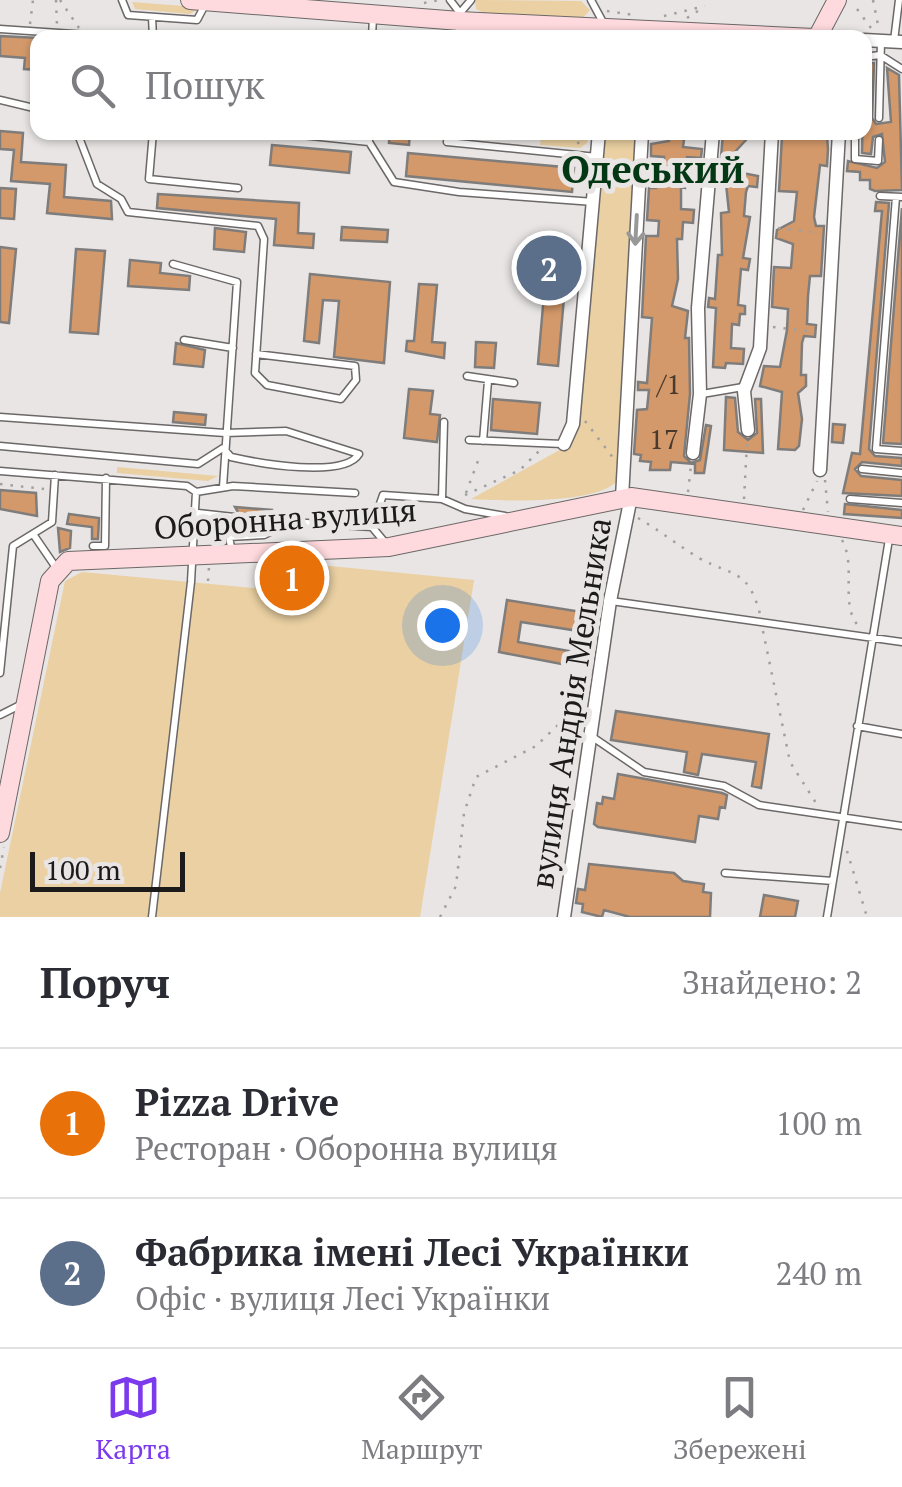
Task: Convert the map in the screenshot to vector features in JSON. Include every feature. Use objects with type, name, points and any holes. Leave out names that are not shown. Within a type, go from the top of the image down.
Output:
[{"type":"street","points":[[820,30],[837,0]]},
{"type":"street","points":[[198,1],[460,24],[604,25],[672,30]]},
{"type":"street","points":[[564,444],[574,409],[599,140]]},
{"type":"street","name":"вулиця Андрія Мельника","points":[[568,916],[592,715],[627,502],[622,466],[642,140]]},
{"type":"street","points":[[692,453],[700,394],[698,308],[712,140]]},
{"type":"street","points":[[748,430],[744,387],[758,360],[762,326],[772,140]]},
{"type":"street","points":[[820,470],[838,140]]},
{"type":"street","name":"Оборонна вулиця","points":[[57,570],[81,558],[389,547],[627,502],[834,522],[896,535]]},
{"type":"street","points":[[0,833],[50,581],[57,570]]},
{"type":"lane","points":[[122,0],[123,30]]},
{"type":"lane","points":[[450,0],[460,24]]},
{"type":"lane","points":[[460,24],[471,0]]},
{"type":"lane","points":[[591,0],[604,25]]},
{"type":"lane","points":[[879,118],[900,0]]},
{"type":"lane","points":[[124,13],[198,20],[198,1]]},
{"type":"lane","points":[[373,30],[374,15]]},
{"type":"lane","points":[[152,18],[153,30]]},
{"type":"lane","points":[[0,29],[30,31]]},
{"type":"lane","points":[[892,44],[902,69]]},
{"type":"lane","points":[[0,100],[30,106]]},
{"type":"lane","points":[[81,140],[98,184],[121,199],[128,212],[258,226],[264,239],[256,354],[255,373],[267,385],[341,399],[356,380],[355,366],[256,354]]},
{"type":"lane","points":[[152,140],[149,179],[238,188]]},
{"type":"lane","points":[[349,140],[368,142],[394,182],[459,192],[594,202]]},
{"type":"lane","points":[[447,140],[598,157]]},
{"type":"lane","points":[[855,140],[855,159],[878,161],[878,140]]},
{"type":"lane","points":[[880,196],[899,197],[876,448],[902,451]]},
{"type":"lane","points":[[172,264],[237,282],[222,487]]},
{"type":"lane","points":[[184,340],[233,348]]},
{"type":"lane","points":[[467,376],[514,382]]},
{"type":"lane","points":[[482,442],[488,381]]},
{"type":"lane","points":[[700,394],[744,387]]},
{"type":"lane","points":[[0,417],[224,432],[286,431],[359,454],[343,466],[302,466],[231,457],[224,448]]},
{"type":"lane","points":[[442,499],[444,422]]},
{"type":"lane","points":[[470,440],[564,444]]},
{"type":"lane","points":[[0,446],[198,464],[224,448]]},
{"type":"lane","points":[[862,469],[902,472]]},
{"type":"lane","points":[[0,470],[187,486],[196,492],[222,487],[355,493]]},
{"type":"lane","points":[[0,673],[13,546],[52,522],[55,474]]},
{"type":"lane","points":[[93,546],[106,546],[106,478]]},
{"type":"lane","points":[[152,917],[201,555],[196,492]]},
{"type":"lane","points":[[372,527],[383,495],[442,499],[465,509],[521,519]]},
{"type":"lane","points":[[850,499],[902,503]]},
{"type":"lane","points":[[198,513],[234,517]]},
{"type":"lane","points":[[232,553],[229,537],[264,535],[290,522],[372,527],[389,547]]},
{"type":"lane","points":[[33,534],[57,570]]},
{"type":"lane","points":[[827,917],[847,816],[869,638],[896,535]]},
{"type":"lane","points":[[610,601],[902,642]]},
{"type":"lane","points":[[0,715],[25,703]]},
{"type":"lane","points":[[858,726],[902,734]]},
{"type":"lane","points":[[590,735],[644,772],[724,786],[759,804],[902,826]]},
{"type":"lane","points":[[725,874],[832,881]]},
{"type":"path","points":[[30,30],[33,0]]},
{"type":"path","points":[[57,30],[58,0]]},
{"type":"path","points":[[58,0],[81,30]]},
{"type":"path","points":[[687,18],[714,0]]},
{"type":"path","points":[[873,0],[892,44]]},
{"type":"path","points":[[664,16],[705,6]]},
{"type":"path","points":[[857,9],[892,44]]},
{"type":"path","points":[[604,25],[643,27]]},
{"type":"path","points":[[577,140],[583,155]]},
{"type":"path","points":[[767,227],[832,234]]},
{"type":"path","points":[[762,326],[828,333]]},
{"type":"path","points":[[574,409],[622,466]]},
{"type":"path","points":[[743,506],[748,430]]},
{"type":"path","points":[[465,496],[520,470],[544,446]]},
{"type":"path","points":[[688,498],[692,453]]},
{"type":"path","points":[[465,509],[465,496],[479,458]]},
{"type":"path","points":[[799,514],[810,501],[820,470]]},
{"type":"path","points":[[820,470],[834,522],[852,557],[853,620],[869,638]]},
{"type":"path","points":[[0,484],[54,490]]},
{"type":"path","points":[[372,527],[420,497]]},
{"type":"path","points":[[627,502],[700,558],[738,572],[754,592],[790,762],[822,815]]},
{"type":"path","points":[[201,555],[208,581]]},
{"type":"path","points":[[440,917],[456,886],[464,813],[476,776],[536,746],[558,726],[592,715]]},
{"type":"path","points":[[842,830],[868,917]]},
{"type":"shaded area","points":[[475,0],[581,1],[590,10],[582,19],[484,13],[476,9]]},
{"type":"shaded area","points":[[132,2],[198,9],[190,14],[135,9]]},
{"type":"shaded area","points":[[540,140],[587,140],[580,148],[540,145]]},
{"type":"shaded area","points":[[602,140],[639,140],[618,479],[609,487],[573,497],[471,499],[565,447]]},
{"type":"shaded area","points":[[117,467],[218,476],[208,481],[117,473]]},
{"type":"shaded area","points":[[320,565],[474,580],[420,917],[0,917],[0,893],[65,581],[82,572],[317,594]]},
{"type":"building","points":[[0,36],[30,38],[30,69],[24,69],[25,58],[0,56]]},
{"type":"building","points":[[887,68],[899,75],[902,190],[875,191],[870,189],[870,180],[860,180],[860,172],[847,171],[848,161],[877,168],[885,162],[882,134],[873,137],[871,154],[862,153],[862,140],[872,140],[872,118],[876,124],[891,122]]},
{"type":"building","points":[[0,131],[23,133],[21,162],[66,165],[64,197],[111,201],[112,219],[47,213],[50,184],[11,181],[14,150],[0,149]]},
{"type":"building","points":[[389,140],[409,140],[409,145]]},
{"type":"building","points":[[684,140],[683,147],[702,149],[701,158],[687,157],[685,188],[681,187],[681,209],[694,210],[693,223],[683,222],[682,239],[677,239],[678,279],[672,306],[688,311],[685,338],[689,338],[690,394],[684,456],[691,463],[700,460],[706,425],[711,426],[704,473],[695,473],[695,464],[671,462],[670,470],[650,470],[651,462],[640,461],[641,455],[634,454],[637,410],[647,409],[649,390],[638,390],[638,382],[647,383],[652,318],[642,317],[646,236],[658,236],[659,221],[647,220],[649,188],[656,188],[657,178],[662,178],[664,157],[651,156],[651,144]]},
{"type":"building","points":[[722,140],[746,140],[733,154],[732,171],[758,176],[757,187],[748,186],[746,192],[744,216],[750,217],[743,258],[750,259],[748,270],[741,269],[738,305],[745,306],[745,314],[740,314],[739,325],[732,324],[731,348],[744,349],[743,364],[726,363],[725,368],[713,367],[716,308],[708,307],[709,298],[715,299],[718,255],[722,255],[721,213],[729,212],[726,184],[719,184]]},
{"type":"building","points":[[782,140],[827,140],[827,166],[820,165],[814,217],[816,226],[824,226],[821,276],[810,276],[808,296],[807,324],[816,325],[815,337],[804,336],[802,343],[801,375],[806,375],[806,386],[798,393],[802,419],[799,446],[795,450],[778,449],[782,392],[760,386],[764,366],[780,367],[787,330],[788,309],[772,307],[774,267],[791,268],[793,244],[776,238],[777,230],[794,221],[797,192],[779,191]]},
{"type":"building","points":[[272,145],[351,152],[349,173],[270,165]]},
{"type":"building","points":[[408,153],[574,168],[572,192],[406,176]]},
{"type":"building","points":[[0,188],[16,189],[14,219],[0,218]]},
{"type":"building","points":[[158,194],[299,203],[298,233],[314,234],[313,248],[274,245],[276,219],[157,208]]},
{"type":"building","points":[[876,202],[889,203],[869,449],[875,456],[902,458],[902,466],[862,462],[855,469],[861,476],[902,480],[902,496],[843,493],[852,453],[860,454],[882,211],[875,211]]},
{"type":"building","points":[[902,208],[902,444],[883,443]]},
{"type":"building","points":[[342,227],[388,230],[387,242],[341,240]]},
{"type":"building","points":[[215,228],[246,232],[244,252],[214,249]]},
{"type":"building","points":[[0,247],[16,249],[9,323],[0,322]]},
{"type":"building","points":[[76,249],[105,251],[98,334],[70,332]]},
{"type":"building","points":[[535,249],[568,252],[558,366],[538,364],[546,271],[537,270],[538,264],[534,264]]},
{"type":"building","points":[[130,260],[161,263],[160,273],[190,276],[189,290],[128,286]]},
{"type":"building","points":[[310,274],[390,282],[384,363],[334,357],[339,301],[323,300],[319,343],[304,341]]},
{"type":"building","points":[[419,284],[437,285],[432,342],[445,343],[444,358],[406,351],[407,341],[414,341]]},
{"type":"building","points":[[476,342],[496,343],[494,368],[475,367]]},
{"type":"building","points":[[176,343],[205,350],[203,367],[174,364]]},
{"type":"building","points":[[409,389],[433,391],[430,414],[440,415],[437,442],[404,438]]},
{"type":"building","points":[[726,397],[735,398],[738,432],[748,440],[757,433],[755,399],[761,399],[763,453],[724,450]]},
{"type":"building","points":[[493,399],[540,403],[537,434],[491,430]]},
{"type":"building","points":[[174,412],[206,415],[205,425],[173,422]]},
{"type":"building","points":[[833,424],[845,425],[843,443],[832,442]]},
{"type":"building","points":[[0,490],[36,493],[37,516],[0,509]]},
{"type":"building","points":[[845,504],[902,510],[902,518],[844,514]]},
{"type":"building","points":[[235,507],[272,510],[271,524],[234,528],[241,517]]},
{"type":"building","points":[[69,514],[99,518],[98,539],[92,539],[92,527],[67,524]]},
{"type":"building","points":[[58,528],[71,531],[70,548],[60,552]]},
{"type":"building","points":[[279,572],[305,574],[304,584],[279,582]]},
{"type":"building","points":[[507,600],[588,613],[585,632],[521,622],[518,642],[569,651],[567,665],[499,652]]},
{"type":"building","points":[[616,711],[769,734],[761,788],[752,786],[756,762],[702,754],[698,775],[684,772],[687,752],[611,740]]},
{"type":"building","points":[[618,774],[722,793],[727,795],[725,808],[720,807],[718,819],[699,816],[695,842],[598,827],[594,824],[597,803],[602,804],[603,797],[614,799]]},
{"type":"building","points":[[589,864],[674,873],[683,881],[704,884],[703,892],[711,893],[710,917],[630,917],[604,910],[602,917],[582,912],[583,904],[576,903],[578,889],[585,890]]},
{"type":"building","points":[[764,895],[798,901],[795,917],[760,917]]},
{"type":"place","name":"Фабрика імені Лесі Українки","points":[[549,268]]},
{"type":"place","name":"Pizza Drive","points":[[292,578]]},
{"type":"district","name":"Одеський","points":[[653,169]]}]
